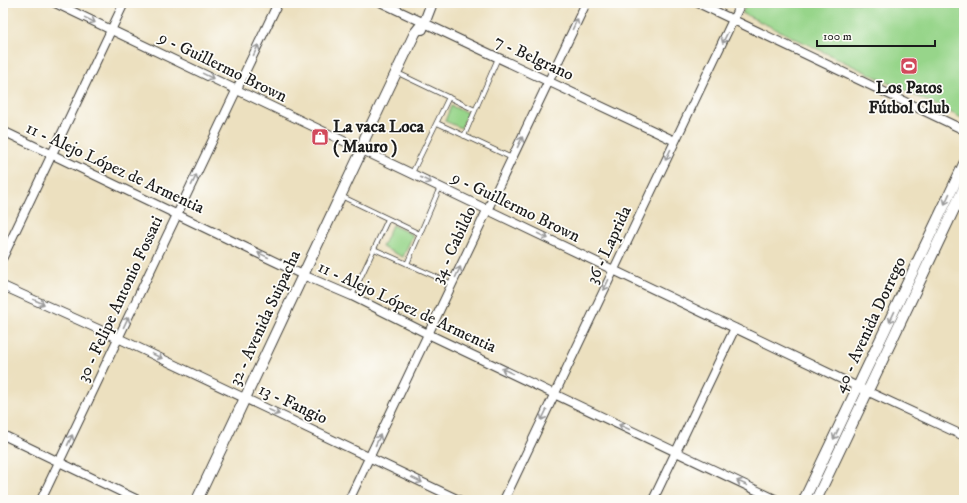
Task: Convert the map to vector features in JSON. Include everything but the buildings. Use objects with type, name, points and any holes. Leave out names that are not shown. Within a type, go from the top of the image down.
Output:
[{"type":"street","name":"9 - Guillermo Brown","points":[[55,3],[964,436]]},
{"type":"street","points":[[3,257],[124,3]]},
{"type":"street","name":"30 - Felipe Antonio Fossati","points":[[41,500],[278,3]]},
{"type":"street","name":"7 - Belgrano","points":[[382,3],[675,141]]},
{"type":"street","name":"32 - Avenida Suipacha","points":[[362,150],[371,140],[402,75],[420,35],[423,23],[432,3]]},
{"type":"street","name":"34 - Cabildo","points":[[349,500],[586,3]]},
{"type":"street","points":[[698,3],[964,130]]},
{"type":"street","name":"36 - Laprida","points":[[504,500],[741,3]]},
{"type":"street","name":"32 - Avenida Suipacha","points":[[197,500],[362,150],[365,138],[415,33],[423,23]]},
{"type":"street","name":"11 - Alejo López de Armentia","points":[[3,132],[352,296],[428,334],[777,500]]},
{"type":"street","name":"40 - Avenida Dorrego","points":[[816,500],[863,389],[964,164]]},
{"type":"street","name":"40 - Avenida Dorrego","points":[[804,500],[863,389],[964,188]]},
{"type":"street","name":"13 - Fangio","points":[[3,286],[118,338],[459,500]]},
{"type":"street","points":[[653,500],[735,328]]},
{"type":"street","points":[[3,435],[138,500]]},
{"type":"lane","points":[[464,136],[498,58]]},
{"type":"lane","points":[[402,75],[475,110]]},
{"type":"lane","points":[[412,173],[449,97]]},
{"type":"lane","points":[[437,123],[512,158]]},
{"type":"lane","points":[[406,264],[440,187]]},
{"type":"lane","points":[[340,196],[420,234]]},
{"type":"lane","points":[[352,296],[388,219]]},
{"type":"lane","points":[[374,249],[452,284]]},
{"type":"green space","name":"Los Patos Fútbol Club","points":[[747,3],[964,3],[964,119],[742,13]]},
{"type":"green space","points":[[451,106],[468,113],[461,128],[445,121]]},
{"type":"green space","points":[[392,225],[413,235],[403,257],[382,247]]},
{"type":"place","name":"Los Patos Fútbol Club","points":[[909,66]]},
{"type":"place","name":"La vaca Loca ( Mauro )","points":[[320,137]]}]
